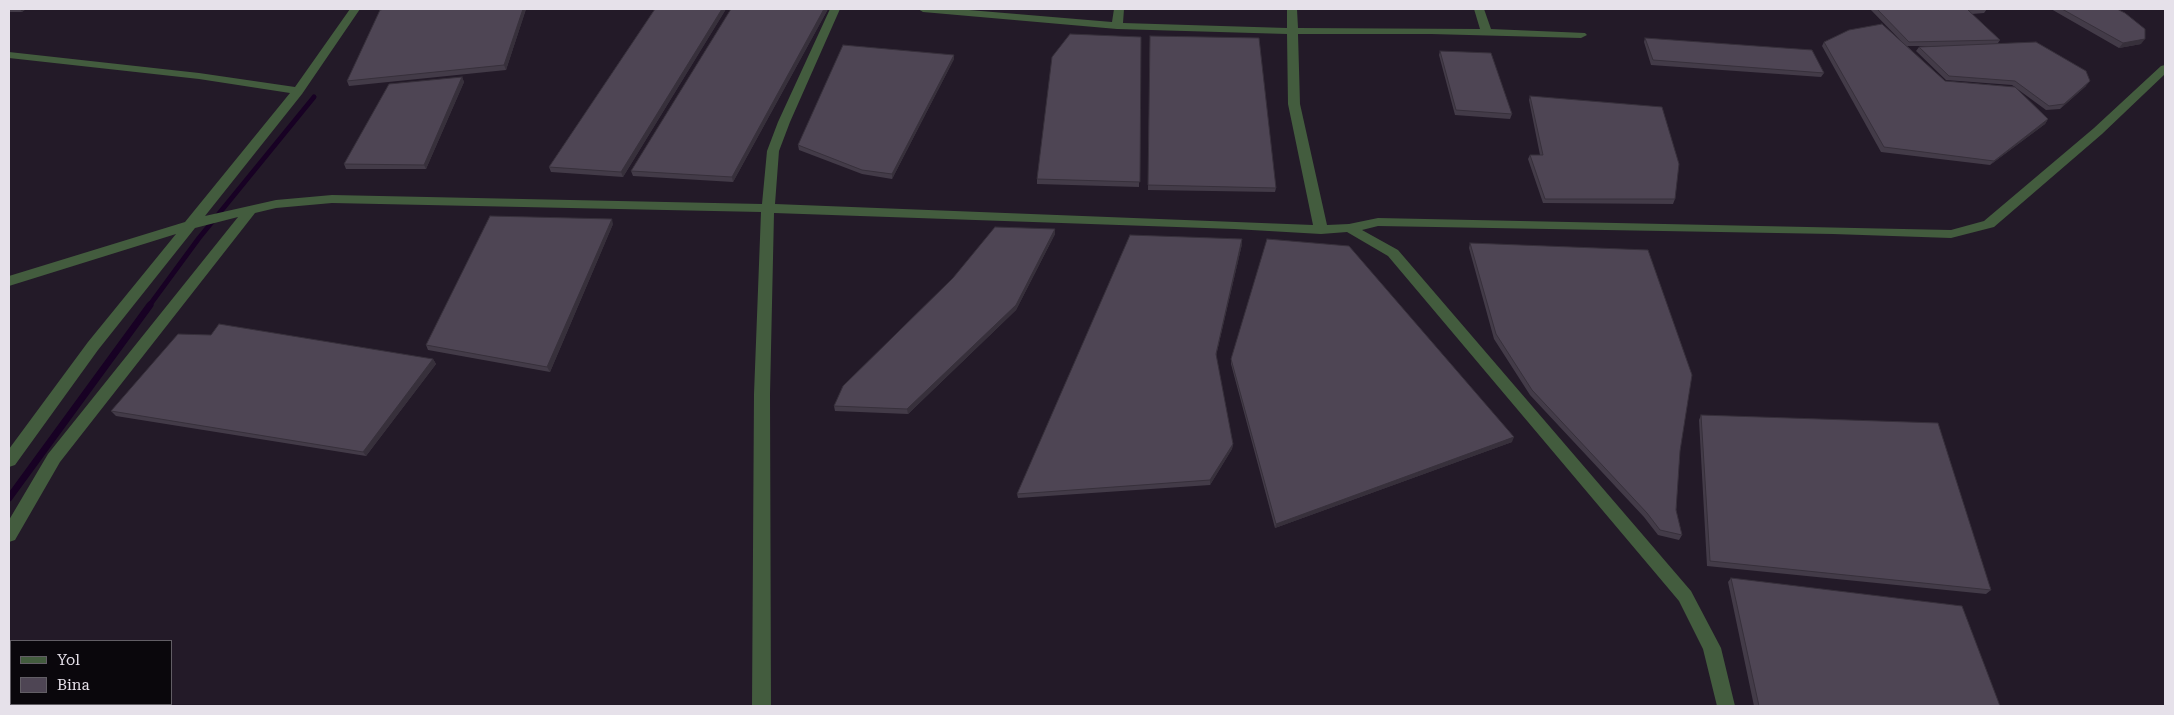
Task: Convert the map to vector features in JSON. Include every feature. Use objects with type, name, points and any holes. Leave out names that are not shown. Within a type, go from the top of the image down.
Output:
[{"type":"street","points":[[9,461],[93,346],[298,91],[355,9]]},
{"type":"street","points":[[761,706],[762,394],[768,208],[773,151],[784,122],[835,9]]},
{"type":"street","points":[[923,9],[1117,26],[1292,31],[1486,32],[1581,35]]},
{"type":"street","points":[[1117,26],[1119,9]]},
{"type":"street","points":[[1292,9],[1294,104],[1321,230]]},
{"type":"street","points":[[1479,9],[1486,32]]},
{"type":"street","points":[[9,55],[199,76],[298,91]]},
{"type":"street","points":[[9,281],[189,225],[276,204],[332,199],[768,208],[1234,225],[1321,230],[1349,228],[1378,222],[1951,234],[1989,224],[2098,131],[2165,68]]},
{"type":"street","points":[[9,535],[54,458],[250,210]]},
{"type":"street","points":[[1349,228],[1392,253],[1685,596],[1712,648],[1726,706]]},
{"type":"building","points":[[523,9],[504,65],[347,81],[380,10]]},
{"type":"building","points":[[655,9],[722,9],[621,172],[549,167]]},
{"type":"building","points":[[731,9],[824,9],[732,177],[631,171]]},
{"type":"building","points":[[1877,9],[1980,9],[1968,10],[2000,40],[1909,42]]},
{"type":"building","points":[[2062,9],[2117,9],[2145,29],[2145,39],[2123,43]]},
{"type":"building","points":[[1882,24],[1945,81],[2015,87],[2048,119],[1994,161],[1884,147],[1824,42],[1849,30]]},
{"type":"building","points":[[1070,34],[1141,37],[1140,182],[1037,179],[1052,57]]},
{"type":"building","points":[[1150,36],[1259,38],[1276,188],[1148,185]]},
{"type":"building","points":[[1645,38],[1812,50],[1824,73],[1653,60]]},
{"type":"building","points":[[2036,42],[2086,71],[2090,81],[2064,104],[2049,106],[2015,81],[1949,76],[1919,47]]},
{"type":"building","points":[[843,45],[954,55],[892,174],[862,170],[798,145]]},
{"type":"building","points":[[1440,51],[1491,53],[1512,114],[1456,110]]},
{"type":"building","points":[[462,77],[424,165],[344,164],[389,84]]},
{"type":"building","points":[[1530,96],[1662,107],[1679,164],[1675,199],[1545,199],[1530,155],[1543,155]]},
{"type":"building","points":[[490,216],[612,219],[547,367],[426,345]]},
{"type":"building","points":[[995,227],[1055,229],[1016,305],[907,409],[834,406],[843,386],[953,278]]},
{"type":"building","points":[[1130,235],[1242,239],[1216,354],[1233,444],[1210,480],[1017,494]]},
{"type":"building","points":[[1267,239],[1349,246],[1514,437],[1276,524],[1231,359]]},
{"type":"building","points":[[1470,243],[1648,250],[1692,375],[1680,451],[1676,510],[1682,535],[1660,530],[1647,513],[1532,390],[1496,334]]},
{"type":"building","points":[[219,324],[433,359],[363,452],[111,411],[178,334],[211,335]]},
{"type":"building","points":[[1701,415],[1938,423],[1991,590],[1710,561]]},
{"type":"building","points":[[1731,578],[1962,606],[2000,706],[1759,706]]},
{"type":"waterway","points":[[149,306],[199,238],[314,97]]},
{"type":"waterway","points":[[9,498],[150,305]]}]
